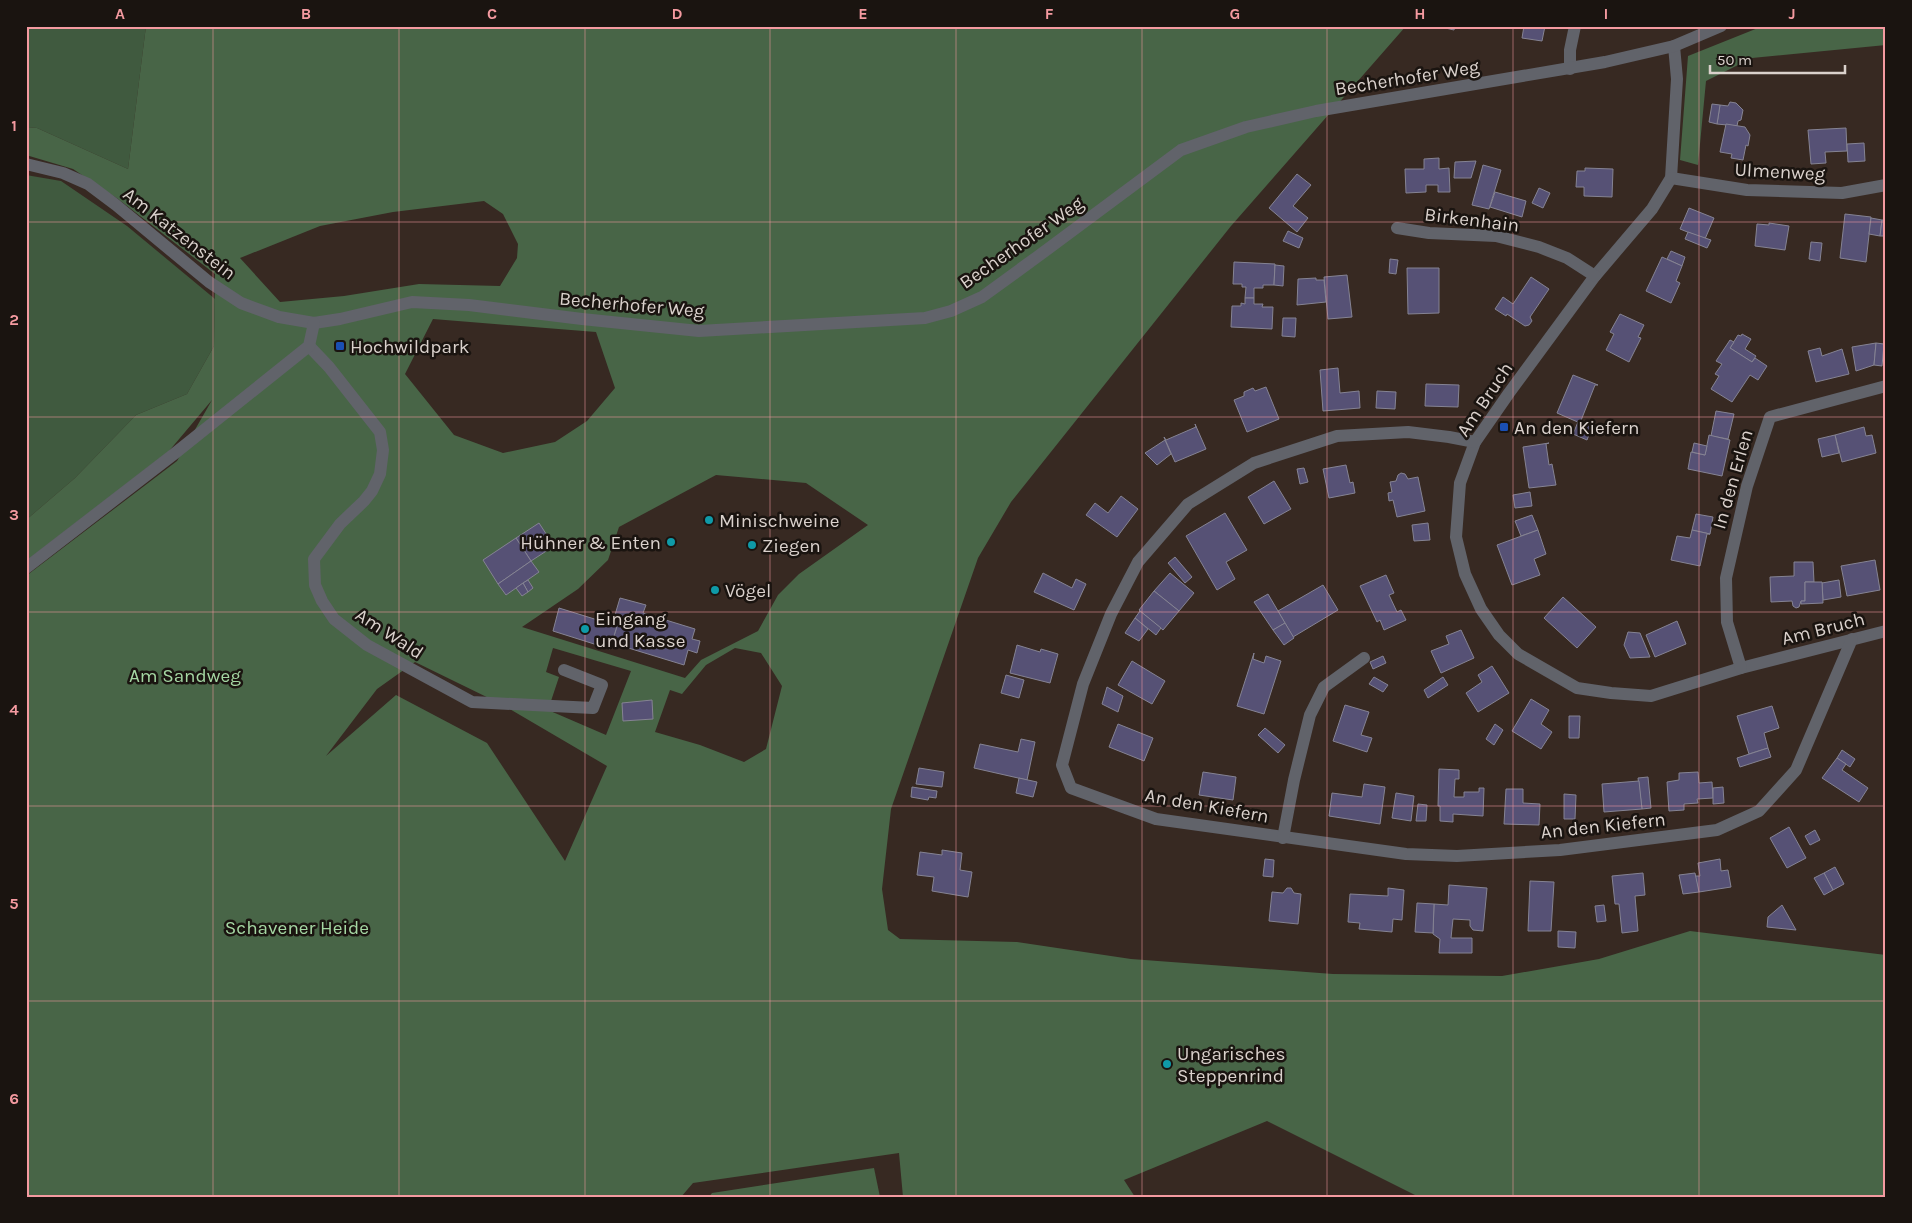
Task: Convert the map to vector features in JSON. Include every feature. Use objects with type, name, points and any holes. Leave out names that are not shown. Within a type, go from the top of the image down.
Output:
[{"type":"street","points":[[1570,69],[1570,50],[1576,26]]},
{"type":"street","name":"Becherhofer Weg","points":[[314,323],[340,320],[412,302],[469,305],[582,319],[699,330],[925,318],[951,311],[982,297],[1181,150],[1246,127],[1316,112],[1570,69],[1674,46],[1721,26]]},
{"type":"street","name":"Am Bruch","points":[[1674,46],[1677,79],[1671,178],[1652,209],[1595,276],[1475,442],[1460,483],[1456,537],[1466,574],[1482,609],[1498,635],[1518,654],[1577,688],[1611,693],[1651,696],[1741,668],[1886,631]]},
{"type":"street","name":"Am Katzenstein","points":[[26,164],[63,173],[88,184],[209,282],[241,303],[280,317],[314,323]]},
{"type":"street","name":"Ulmenweg","points":[[1671,178],[1746,190],[1766,191],[1842,193],[1886,185]]},
{"type":"street","name":"Birkenhain","points":[[1397,228],[1429,233],[1496,236],[1539,247],[1567,258],[1595,276]]},
{"type":"street","points":[[26,568],[174,454],[309,346],[314,323]]},
{"type":"street","name":"Am Wald","points":[[309,346],[329,367],[380,432],[383,450],[380,474],[372,491],[364,502],[340,524],[314,559],[315,585],[322,601],[334,619],[367,645],[472,702],[594,708],[602,685],[564,670]]},
{"type":"street","name":"In den Erlen","points":[[1741,668],[1727,622],[1726,578],[1747,486],[1770,418],[1886,386]]},
{"type":"street","name":"An den Kiefern","points":[[1475,442],[1408,432],[1337,436],[1254,463],[1188,504],[1138,562],[1111,614],[1083,684],[1062,765],[1071,788],[1156,819],[1406,854],[1457,856],[1560,850],[1717,830],[1759,811],[1796,770],[1852,639]]},
{"type":"street","points":[[1283,838],[1294,780],[1310,715],[1324,687],[1364,658]]},
{"type":"green space","points":[[26,26],[146,26],[128,169],[37,128],[26,127]]},
{"type":"green space","points":[[146,26],[1406,26],[1231,226],[1011,502],[978,558],[891,809],[882,889],[888,930],[900,939],[1017,942],[1131,959],[1333,974],[1502,976],[1599,959],[1690,931],[1886,955],[1886,1197],[1419,1197],[1267,1121],[1124,1180],[1135,1197],[903,1197],[899,1153],[693,1183],[681,1197],[26,1197],[26,576],[177,461],[212,400],[169,451],[26,561],[26,520],[75,478],[136,415],[187,394],[214,346],[215,274],[118,199],[73,169],[26,155],[26,127],[37,128],[128,169]],"holes":[[[484,201],[503,214],[518,244],[517,258],[500,286],[419,284],[344,296],[280,302],[240,258],[320,226],[393,212]],[[433,319],[596,332],[615,388],[587,421],[555,442],[503,453],[454,435],[405,374]],[[716,475],[806,483],[868,525],[799,574],[778,595],[758,631],[701,660],[685,678],[522,627],[578,589],[608,560],[619,527]],[[553,648],[631,671],[606,735],[548,710],[559,677],[546,672]],[[735,648],[761,653],[782,686],[766,749],[744,762],[700,745],[655,732],[670,690],[682,694],[706,665]],[[415,662],[501,704],[607,766],[565,861],[487,743],[396,695],[326,756],[377,689]]]},
{"type":"green space","points":[[1763,26],[1886,26],[1886,45],[1752,58],[1706,81],[1698,165],[1680,160],[1688,56]]},
{"type":"green space","points":[[26,175],[61,181],[127,226],[215,299],[214,346],[187,394],[136,415],[75,478],[26,520]]},
{"type":"green space","points":[[874,1168],[880,1197],[709,1197],[712,1193]]},
{"type":"building","points":[[1437,26],[1455,26],[1454,30]]},
{"type":"building","points":[[1524,26],[1545,26],[1542,41],[1522,38]]},
{"type":"building","points":[[1730,102],[1736,103],[1743,110],[1741,120],[1738,121],[1737,126],[1717,124],[1720,105],[1728,106]]},
{"type":"building","points":[[1712,104],[1720,105],[1717,124],[1709,122]]},
{"type":"building","points":[[1726,124],[1745,127],[1750,135],[1743,160],[1731,158],[1732,154],[1720,152]]},
{"type":"building","points":[[1846,128],[1847,151],[1825,152],[1826,163],[1811,164],[1808,130]]},
{"type":"building","points":[[1864,143],[1865,161],[1848,162],[1847,144]]},
{"type":"building","points":[[1439,158],[1439,169],[1449,168],[1450,192],[1438,192],[1438,185],[1426,185],[1426,192],[1406,193],[1405,169],[1424,169],[1424,159]]},
{"type":"building","points":[[1476,161],[1471,178],[1454,178],[1455,162]]},
{"type":"building","points":[[1483,165],[1501,170],[1489,209],[1472,205]]},
{"type":"building","points":[[1585,168],[1613,169],[1612,197],[1584,196],[1584,187],[1576,187],[1577,171],[1585,171]]},
{"type":"building","points":[[1297,174],[1311,185],[1293,206],[1308,218],[1297,232],[1269,208]]},
{"type":"building","points":[[1539,188],[1550,193],[1543,208],[1532,203]]},
{"type":"building","points":[[1495,192],[1526,201],[1522,217],[1490,207]]},
{"type":"building","points":[[1689,208],[1714,218],[1705,239],[1680,229]]},
{"type":"building","points":[[1845,214],[1871,217],[1866,262],[1840,258]]},
{"type":"building","points":[[1871,218],[1882,220],[1880,236],[1869,234]]},
{"type":"building","points":[[1882,220],[1886,220],[1886,236],[1880,236]]},
{"type":"building","points":[[1769,223],[1789,226],[1785,250],[1755,246],[1757,224],[1769,225]]},
{"type":"building","points":[[1288,231],[1303,238],[1299,248],[1283,241]]},
{"type":"building","points":[[1688,232],[1711,240],[1707,248],[1685,239]]},
{"type":"building","points":[[1811,242],[1822,243],[1820,261],[1809,259]]},
{"type":"building","points":[[1671,251],[1685,257],[1682,266],[1667,259]]},
{"type":"building","points":[[1662,257],[1682,266],[1676,281],[1680,283],[1671,303],[1646,291]]},
{"type":"building","points":[[1390,259],[1398,260],[1396,274],[1389,273]]},
{"type":"building","points":[[1234,262],[1275,264],[1274,285],[1263,285],[1263,288],[1254,288],[1254,298],[1245,298],[1246,287],[1242,287],[1242,284],[1233,284]]},
{"type":"building","points":[[1275,265],[1284,266],[1283,286],[1274,285]]},
{"type":"building","points":[[1407,268],[1439,268],[1439,313],[1408,314]]},
{"type":"building","points":[[1347,275],[1352,317],[1328,319],[1324,277]]},
{"type":"building","points":[[1531,277],[1549,289],[1530,317],[1532,321],[1529,325],[1525,326],[1507,314],[1506,316],[1495,309],[1503,297],[1513,304]]},
{"type":"building","points":[[1316,278],[1316,280],[1324,280],[1326,302],[1297,305],[1298,279]]},
{"type":"building","points":[[1245,298],[1254,298],[1254,304],[1263,304],[1262,307],[1273,307],[1272,329],[1231,327],[1232,306],[1241,306],[1241,303],[1245,304]]},
{"type":"building","points":[[1620,314],[1644,325],[1638,337],[1641,338],[1629,362],[1606,350],[1614,334],[1610,332]]},
{"type":"building","points":[[1283,318],[1296,318],[1295,337],[1282,336]]},
{"type":"building","points":[[1742,334],[1751,339],[1745,349],[1756,356],[1752,362],[1730,348],[1738,335],[1741,336]]},
{"type":"building","points":[[1730,340],[1734,342],[1730,348],[1752,362],[1755,358],[1767,366],[1758,380],[1750,375],[1732,402],[1711,389],[1719,376],[1715,374],[1722,364],[1716,361]]},
{"type":"building","points":[[1876,343],[1874,365],[1856,371],[1852,347]]},
{"type":"building","points":[[1876,343],[1884,344],[1882,366],[1874,365]]},
{"type":"building","points":[[1820,348],[1822,356],[1842,349],[1849,374],[1816,382],[1808,351]]},
{"type":"building","points":[[1338,368],[1340,393],[1359,391],[1360,408],[1323,411],[1320,370]]},
{"type":"building","points":[[1573,375],[1598,385],[1595,385],[1580,423],[1557,413]]},
{"type":"building","points":[[1426,384],[1459,385],[1458,407],[1425,406]]},
{"type":"building","points":[[1266,387],[1279,419],[1247,432],[1234,400],[1244,396],[1244,392],[1253,388],[1255,391]]},
{"type":"building","points":[[1377,391],[1396,392],[1395,409],[1376,408]]},
{"type":"building","points":[[1716,411],[1734,414],[1728,439],[1711,436]]},
{"type":"building","points":[[1578,422],[1592,427],[1587,440],[1573,434]]},
{"type":"building","points":[[1195,424],[1206,449],[1175,462],[1164,437],[1166,440],[1196,427]]},
{"type":"building","points":[[1864,427],[1866,436],[1872,435],[1876,453],[1842,462],[1835,435]]},
{"type":"building","points":[[1709,435],[1730,440],[1722,476],[1688,469],[1691,452],[1705,455]]},
{"type":"building","points":[[1835,435],[1839,453],[1822,457],[1818,439]]},
{"type":"building","points":[[1165,440],[1171,454],[1157,465],[1145,453]]},
{"type":"building","points":[[1549,443],[1546,444],[1549,465],[1552,464],[1556,485],[1529,488],[1523,447]]},
{"type":"building","points":[[1694,443],[1707,446],[1705,455],[1692,452]]},
{"type":"building","points":[[1346,465],[1350,483],[1353,482],[1355,493],[1329,498],[1323,469]]},
{"type":"building","points":[[1304,468],[1308,482],[1300,484],[1297,469]]},
{"type":"building","points":[[1401,473],[1405,474],[1408,479],[1418,477],[1425,511],[1397,517],[1393,500],[1389,501],[1388,493],[1392,492],[1390,482],[1396,481]]},
{"type":"building","points":[[1274,481],[1291,509],[1264,524],[1248,497]]},
{"type":"building","points":[[1530,492],[1532,506],[1515,508],[1513,495]]},
{"type":"building","points":[[1121,496],[1138,509],[1117,537],[1086,515],[1095,503],[1108,513]]},
{"type":"building","points":[[1225,513],[1247,550],[1226,562],[1235,579],[1217,590],[1186,536]]},
{"type":"building","points":[[1696,514],[1713,517],[1710,534],[1692,530]]},
{"type":"building","points":[[1532,515],[1538,530],[1521,536],[1515,521]]},
{"type":"building","points":[[539,523],[554,546],[531,561],[516,538]]},
{"type":"building","points":[[1428,523],[1430,540],[1414,541],[1412,525]]},
{"type":"building","points":[[1538,530],[1546,554],[1534,559],[1540,575],[1512,585],[1497,545]]},
{"type":"building","points":[[1692,530],[1710,534],[1707,534],[1700,566],[1671,560],[1677,536],[1690,538]]},
{"type":"building","points":[[516,538],[531,561],[498,584],[483,560]]},
{"type":"building","points":[[1175,557],[1192,577],[1185,583],[1168,563]]},
{"type":"building","points":[[1875,560],[1880,590],[1847,596],[1841,566]]},
{"type":"building","points":[[531,561],[539,572],[506,595],[498,584]]},
{"type":"building","points":[[1794,562],[1813,562],[1814,582],[1805,582],[1805,601],[1801,601],[1799,607],[1796,608],[1793,606],[1792,601],[1771,602],[1770,577],[1794,576]]},
{"type":"building","points":[[1043,573],[1072,588],[1076,579],[1086,584],[1074,610],[1034,592]]},
{"type":"building","points":[[1170,573],[1194,593],[1179,611],[1154,591]]},
{"type":"building","points":[[1386,575],[1394,593],[1389,595],[1397,612],[1401,610],[1406,620],[1384,630],[1380,620],[1377,622],[1360,586]]},
{"type":"building","points":[[528,580],[533,588],[528,592],[523,583]]},
{"type":"building","points":[[1839,580],[1841,597],[1823,600],[1822,583]]},
{"type":"building","points":[[1805,582],[1822,582],[1823,603],[1801,604],[1801,601],[1805,601]]},
{"type":"building","points":[[523,583],[528,592],[522,596],[516,588]]},
{"type":"building","points":[[1323,585],[1338,610],[1293,637],[1278,611]]},
{"type":"building","points":[[1154,591],[1179,611],[1163,630],[1139,610]]},
{"type":"building","points":[[1268,594],[1285,623],[1273,630],[1254,602]]},
{"type":"building","points":[[1563,597],[1596,627],[1577,648],[1544,618]]},
{"type":"building","points":[[620,598],[646,605],[643,613],[695,629],[692,639],[700,641],[697,653],[688,650],[684,665],[612,643],[617,626],[612,625]]},
{"type":"building","name":"Eingang und Kasse","points":[[559,608],[617,626],[610,649],[553,631]]},
{"type":"building","points":[[1140,611],[1161,628],[1156,635],[1135,618]]},
{"type":"building","points":[[1135,618],[1148,629],[1139,641],[1125,633]]},
{"type":"building","points":[[1677,621],[1686,644],[1655,657],[1646,635]]},
{"type":"building","points":[[1285,623],[1294,638],[1284,645],[1273,630]]},
{"type":"building","points":[[1461,630],[1474,658],[1441,673],[1431,651],[1449,644],[1446,636]]},
{"type":"building","points":[[1628,632],[1640,633],[1650,657],[1630,658],[1624,645]]},
{"type":"building","points":[[1017,645],[1040,652],[1041,649],[1058,654],[1050,683],[1010,673]]},
{"type":"building","points":[[1254,653],[1253,659],[1264,663],[1266,656],[1281,661],[1264,714],[1237,706]]},
{"type":"building","points":[[1383,656],[1386,663],[1373,669],[1370,662]]},
{"type":"building","points":[[1132,661],[1165,681],[1152,704],[1118,685]]},
{"type":"building","points":[[1492,666],[1509,693],[1478,712],[1466,693],[1482,682],[1478,675]]},
{"type":"building","points":[[1006,675],[1024,680],[1019,698],[1001,693]]},
{"type":"building","points":[[1374,677],[1388,685],[1383,692],[1369,684]]},
{"type":"building","points":[[1443,677],[1448,685],[1428,698],[1424,690]]},
{"type":"building","points":[[1107,687],[1123,696],[1118,712],[1102,704]]},
{"type":"building","points":[[1531,699],[1549,710],[1541,724],[1552,732],[1541,749],[1512,731]]},
{"type":"building","points":[[652,700],[653,719],[623,721],[622,703]]},
{"type":"building","points":[[1345,705],[1369,712],[1361,735],[1372,738],[1367,752],[1333,741]]},
{"type":"building","points":[[1772,706],[1779,728],[1764,733],[1768,748],[1749,754],[1737,716]]},
{"type":"building","points":[[1569,716],[1580,716],[1579,738],[1569,738]]},
{"type":"building","points":[[1118,724],[1153,738],[1144,761],[1109,747]]},
{"type":"building","points":[[1495,724],[1503,730],[1494,745],[1486,739]]},
{"type":"building","points":[[1265,728],[1285,745],[1278,753],[1258,735]]},
{"type":"building","points":[[1021,739],[1035,742],[1027,780],[974,768],[980,744],[1018,752]]},
{"type":"building","points":[[1768,748],[1771,757],[1740,767],[1737,758]]},
{"type":"building","points":[[1842,750],[1855,759],[1850,767],[1837,758]]},
{"type":"building","points":[[1837,758],[1846,764],[1842,770],[1868,788],[1859,802],[1822,778]]},
{"type":"building","points":[[919,768],[944,772],[942,787],[916,784]]},
{"type":"building","points":[[1439,769],[1459,770],[1459,779],[1455,779],[1454,797],[1464,797],[1464,792],[1479,792],[1479,788],[1484,788],[1483,816],[1453,814],[1453,822],[1440,821],[1440,806],[1438,806]]},
{"type":"building","points":[[1203,772],[1236,777],[1233,800],[1199,795]]},
{"type":"building","points":[[1698,772],[1699,783],[1712,782],[1713,798],[1697,799],[1698,803],[1684,804],[1684,810],[1669,811],[1667,782],[1679,780],[1679,773]]},
{"type":"building","points":[[1648,777],[1651,808],[1642,809],[1638,778]]},
{"type":"building","points":[[1019,778],[1037,782],[1033,797],[1016,793]]},
{"type":"building","points":[[1639,781],[1642,809],[1604,812],[1602,784]]},
{"type":"building","points":[[1364,784],[1385,787],[1380,824],[1329,816],[1332,793],[1362,797]]},
{"type":"building","points":[[912,787],[937,791],[936,798],[929,797],[928,800],[911,797]]},
{"type":"building","points":[[1723,787],[1724,803],[1713,804],[1713,788]]},
{"type":"building","points":[[1506,789],[1523,789],[1523,803],[1540,804],[1539,825],[1504,824]]},
{"type":"building","points":[[1396,793],[1414,796],[1411,821],[1392,818]]},
{"type":"building","points":[[1564,794],[1576,795],[1575,819],[1564,819]]},
{"type":"building","points":[[1418,804],[1427,805],[1426,821],[1416,821]]},
{"type":"building","points":[[1789,827],[1806,858],[1787,868],[1770,838]]},
{"type":"building","points":[[1815,830],[1820,840],[1810,845],[1805,836]]},
{"type":"building","points":[[942,850],[962,853],[960,870],[972,872],[968,897],[932,891],[934,877],[917,875],[920,852],[942,855]]},
{"type":"building","points":[[1265,859],[1274,860],[1273,877],[1263,876]]},
{"type":"building","points":[[1720,859],[1721,871],[1728,870],[1731,887],[1699,892],[1695,876],[1700,876],[1698,863]]},
{"type":"building","points":[[1835,867],[1844,884],[1833,890],[1824,873]]},
{"type":"building","points":[[1643,873],[1645,895],[1635,896],[1638,931],[1622,933],[1619,904],[1615,904],[1612,876]]},
{"type":"building","points":[[1695,873],[1699,892],[1683,894],[1679,875]]},
{"type":"building","points":[[1824,873],[1833,890],[1824,895],[1814,878]]},
{"type":"building","points":[[1530,881],[1554,882],[1551,931],[1528,931]]},
{"type":"building","points":[[1449,885],[1487,888],[1483,931],[1473,930],[1470,926],[1470,920],[1453,919],[1451,938],[1472,938],[1472,953],[1439,953],[1440,939],[1433,934],[1434,904],[1448,905]]},
{"type":"building","points":[[1287,888],[1291,888],[1294,893],[1301,894],[1298,924],[1269,921],[1272,892],[1283,893]]},
{"type":"building","points":[[1388,888],[1404,890],[1402,920],[1393,919],[1392,932],[1359,929],[1360,923],[1348,922],[1350,894],[1388,896]]},
{"type":"building","points":[[1417,903],[1434,904],[1433,933],[1415,932]]},
{"type":"building","points":[[1604,905],[1606,921],[1597,922],[1595,906]]},
{"type":"building","points":[[1782,905],[1796,930],[1767,927],[1768,917]]},
{"type":"building","points":[[1558,931],[1576,932],[1575,948],[1558,947]]},
{"type":"place","name":"Hochwildpark","points":[[340,346]]},
{"type":"place","name":"An den Kiefern","points":[[1504,427]]},
{"type":"place","name":"Minischweine","points":[[709,520]]},
{"type":"place","name":"Hühner & Enten","points":[[671,542]]},
{"type":"place","name":"Ziegen","points":[[752,545]]},
{"type":"place","name":"Vögel","points":[[715,590]]},
{"type":"place","name":"Eingang und Kasse","points":[[585,629]]},
{"type":"place","name":"Ungarisches Steppenrind","points":[[1167,1064]]},
{"type":"park label","name":"Am Sandweg","points":[[185,675]]},
{"type":"park label","name":"Schavener Heide","points":[[297,927]]}]
